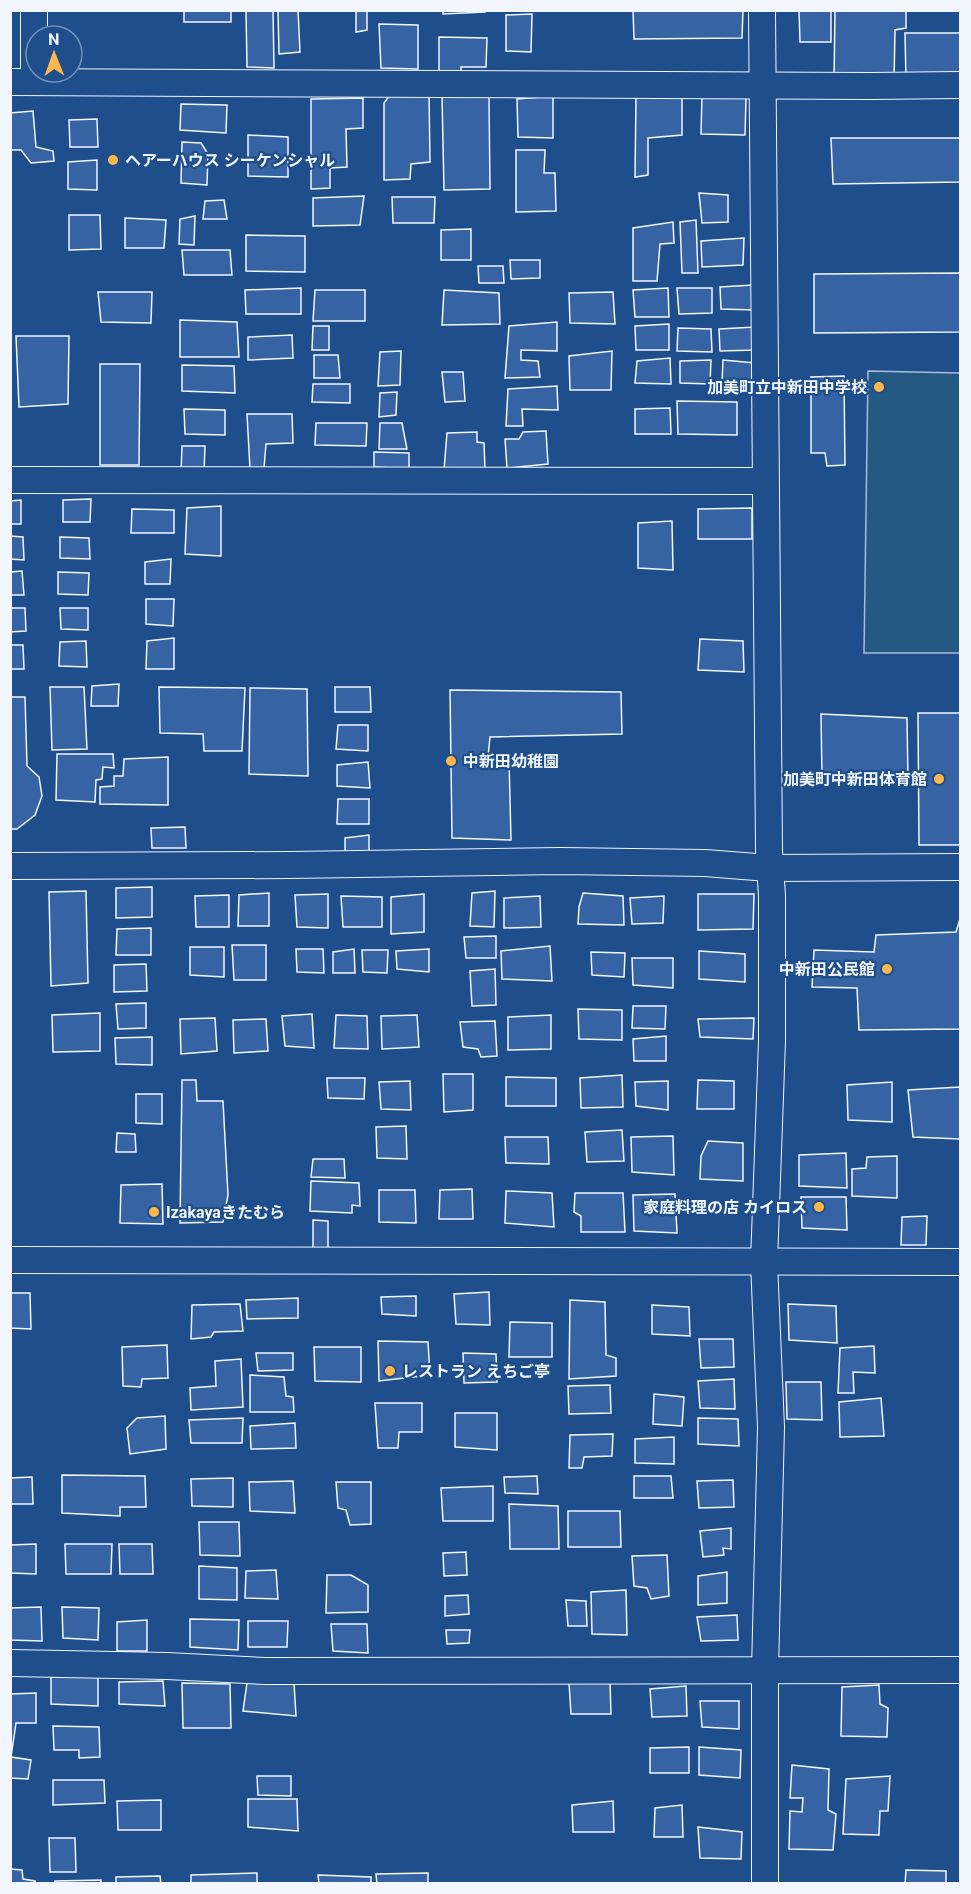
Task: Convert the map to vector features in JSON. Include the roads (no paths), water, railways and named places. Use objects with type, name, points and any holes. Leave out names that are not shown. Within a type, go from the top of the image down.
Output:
[{"type":"street","points":[[34,10],[22,82],[960,85]]},
{"type":"street","points":[[762,10],[769,868],[772,896],[772,1041],[764,1262],[771,1427],[765,1670],[765,1884]]},
{"type":"street","points":[[10,480],[765,481]]},
{"type":"street","points":[[10,866],[561,861],[705,862],[769,868],[960,867]]},
{"type":"street","points":[[10,1260],[960,1262]]},
{"type":"street","points":[[10,1663],[167,1666],[265,1671],[960,1670]]},
{"type":"place","name":"ヘアーハウス シーケンシャル","points":[[113,160]]},
{"type":"place","name":"加美町立中新田中学校","points":[[879,387]]},
{"type":"place","name":"中新田幼稚園","points":[[451,761]]},
{"type":"place","name":"加美町中新田体育館","points":[[939,779]]},
{"type":"place","name":"中新田公民館","points":[[887,969]]},
{"type":"place","name":"家庭料理の店 カイロス","points":[[819,1207]]},
{"type":"place","name":"Izakayaきたむら","points":[[154,1212]]},
{"type":"place","name":"レストラン えちご亭","points":[[390,1371]]}]
